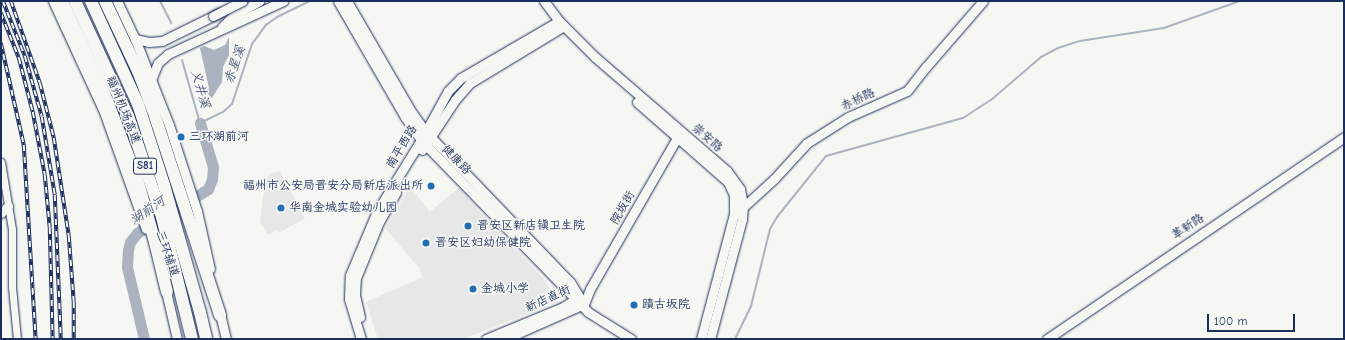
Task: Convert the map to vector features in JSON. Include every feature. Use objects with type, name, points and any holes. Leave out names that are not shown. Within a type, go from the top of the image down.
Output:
[{"type":"highway","points":[[62,1],[101,85],[136,179],[145,219],[167,292]]},
{"type":"highway","name":"福州机场高速","points":[[76,1],[128,116],[162,217],[192,339]]},
{"type":"highway","name":"福州机场高速","points":[[91,1],[138,104],[164,186],[200,312],[206,339]]},
{"type":"highway","points":[[104,1],[138,71],[178,185],[186,193],[189,221],[220,315]]},
{"type":"street","points":[[53,1],[104,112],[145,219]]},
{"type":"street","points":[[117,1],[135,40],[169,125],[186,193],[197,211],[226,339]]},
{"type":"street","points":[[135,40],[154,42],[169,37],[243,1]]},
{"type":"street","points":[[218,31],[234,15],[259,1]]},
{"type":"street","points":[[151,80],[158,63],[164,56],[282,1]]},
{"type":"street","name":"健康路","points":[[338,1],[405,117],[582,304],[631,339]]},
{"type":"street","name":"健康路","points":[[347,1],[426,139]]},
{"type":"street","name":"崇安路","points":[[538,1],[591,61],[728,182],[734,195],[734,214],[700,339]]},
{"type":"street","name":"崇安路","points":[[544,1],[559,25],[605,67],[730,174],[740,189],[743,207],[742,219],[710,339]]},
{"type":"street","name":"赤桥路","points":[[734,214],[774,179],[806,143],[848,117],[908,91],[926,67],[983,1]]},
{"type":"street","name":"南平西路","points":[[367,339],[355,295],[356,278],[383,213],[426,139],[448,91],[457,81],[559,25]]},
{"type":"street","name":"革新路","points":[[1047,339],[1344,137]]},
{"type":"street","name":"院坂街","points":[[590,289],[677,138]]},
{"type":"street","name":"南平西路","points":[[361,339],[349,299],[350,275],[377,211],[426,139]]},
{"type":"street","points":[[1,162],[12,242],[12,287],[17,339]]},
{"type":"street","points":[[1,213],[6,205]]},
{"type":"street","name":"新店直街","points":[[505,339],[582,304],[590,289]]},
{"type":"street","name":"三环辅道","points":[[167,292],[177,339]]},
{"type":"street","name":"新店直街","points":[[486,339],[582,304]]},
{"type":"shaded area","points":[[229,37],[229,55],[223,67],[222,82],[212,98],[207,93],[209,88],[200,48],[204,46],[214,50],[225,45]]},
{"type":"shaded area","name":"华南金城实验幼儿园","points":[[280,171],[305,218],[279,233],[276,230],[268,235],[260,222],[263,197],[266,182],[270,173]]},
{"type":"shaded area","name":"金城小学","points":[[410,187],[430,212],[458,188],[544,279],[551,290],[550,301],[545,307],[463,339],[378,339],[366,302],[423,277],[420,271],[421,270],[385,228]]},
{"type":"waterway","name":"义井溪","points":[[160,1],[171,23]]},
{"type":"waterway","name":"赤星溪","points":[[182,60],[200,123],[223,112],[232,104],[252,44],[266,25],[277,17],[310,1]]},
{"type":"waterway","points":[[735,339],[751,306],[770,229],[777,217],[826,156],[963,118],[991,100],[1041,57],[1058,48],[1080,41],[1164,28],[1240,1]]},
{"type":"waterway","name":"湖前河","points":[[144,339],[127,267],[130,242],[137,233],[208,189],[212,179],[213,167],[200,123]]},
{"type":"railway","points":[[3,1],[25,56],[42,117],[55,195],[61,339]]},
{"type":"railway","points":[[11,1],[40,83],[54,138],[69,236],[74,302],[74,339]]},
{"type":"railway","points":[[1,13],[19,58],[33,112],[45,175],[50,228],[53,339]]},
{"type":"railway","points":[[1,43],[24,145],[36,339]]},
{"type":"place","name":"三环湖前河","points":[[181,137]]},
{"type":"place","name":"福州市公安局晋安分局新店派出所","points":[[431,186]]},
{"type":"place","name":"华南金城实验幼儿园","points":[[281,208]]},
{"type":"place","name":"晋安区新店镇卫生院","points":[[468,226]]},
{"type":"place","name":"晋安区妇幼保健院","points":[[426,243]]},
{"type":"place","name":"金城小学","points":[[473,289]]},
{"type":"place","name":"蹟古坂院","points":[[634,305]]}]
